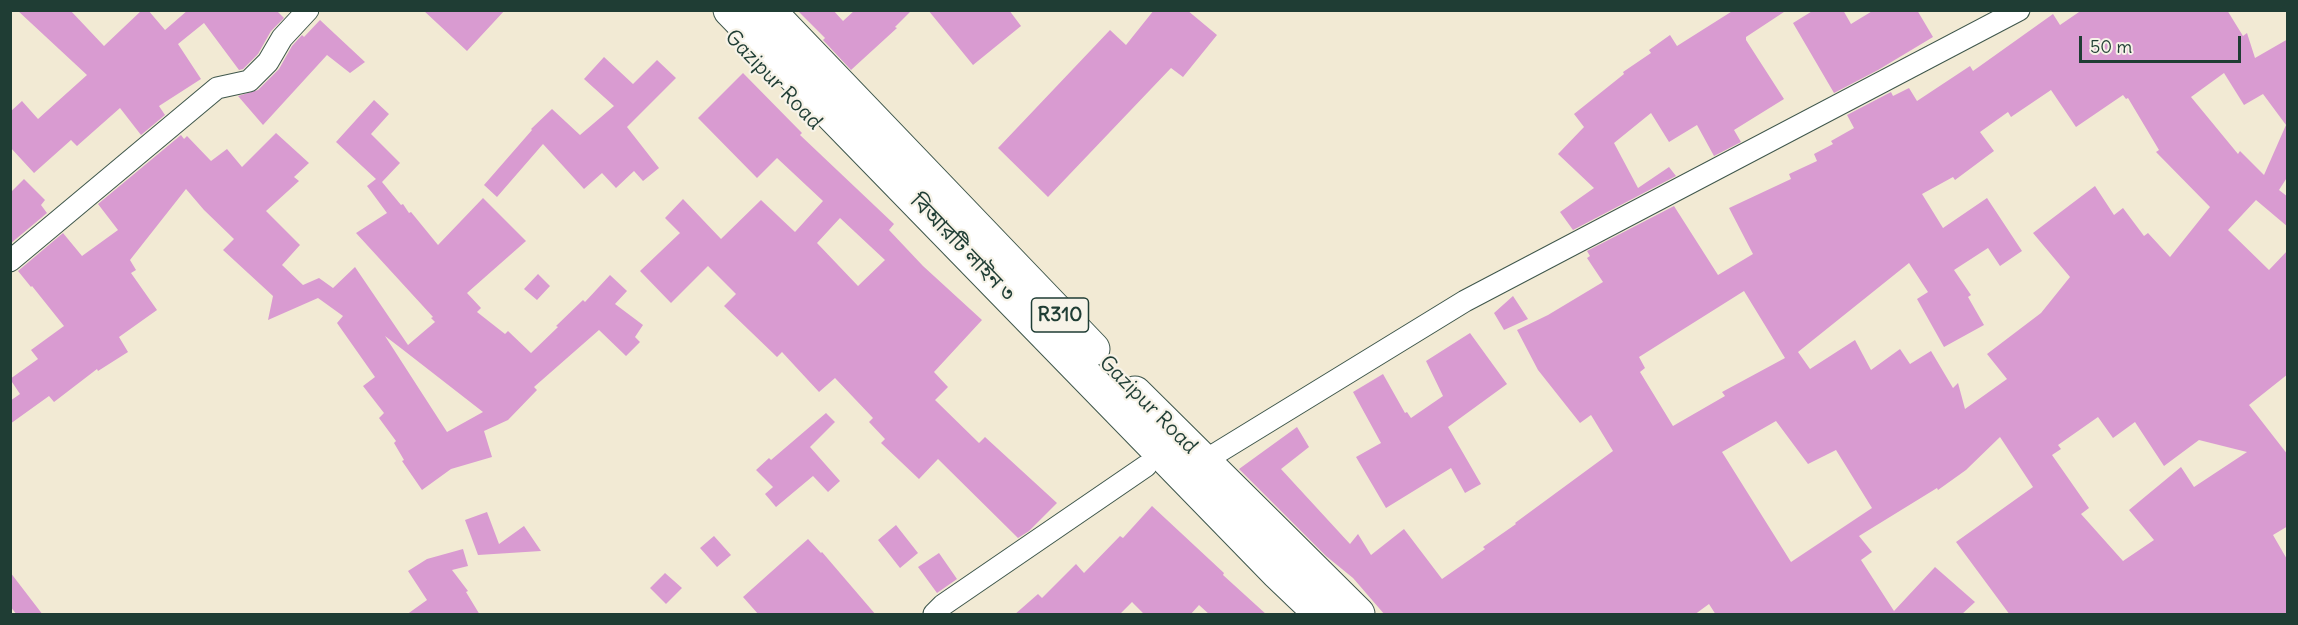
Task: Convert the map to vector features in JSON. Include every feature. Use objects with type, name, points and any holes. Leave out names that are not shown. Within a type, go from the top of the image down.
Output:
[{"type":"main road","name":"Gazipur Road","points":[[704,10],[1293,615]]},
{"type":"main road","name":"বিআরটি লাইন ৩","points":[[730,10],[1276,572],[1321,615]]},
{"type":"main road","name":"Gazipur Road","points":[[768,10],[1143,402],[1358,615]]},
{"type":"street","points":[[10,261],[218,88],[249,81],[268,62],[282,38],[308,10]]},
{"type":"street","points":[[1204,461],[1465,301],[2019,10]]},
{"type":"street","points":[[934,615],[944,604],[1146,466]]},
{"type":"building","points":[[17,10],[70,10],[104,46],[142,10],[148,10],[165,30],[188,10],[276,10],[284,18],[271,31],[258,54],[243,69],[239,70],[204,23],[178,44],[201,79],[159,106],[165,115],[141,135],[120,108],[77,146],[71,140],[34,173],[10,147],[10,112],[22,101],[38,119],[87,75]]},
{"type":"building","points":[[423,10],[505,10],[467,51]]},
{"type":"building","points":[[797,10],[833,10],[843,21],[855,10],[912,10],[895,27],[897,28],[851,70],[823,40],[825,38]]},
{"type":"building","points":[[928,10],[1009,10],[1021,26],[973,65]]},
{"type":"building","points":[[1154,10],[1187,10],[1217,35],[1183,77],[1171,68],[1048,197],[998,148],[1110,30],[1126,45]]},
{"type":"building","points":[[1734,10],[1787,10],[1746,37],[1784,99],[1734,130],[1741,142],[1714,156],[1697,125],[1669,142],[1651,113],[1614,143],[1638,188],[1669,167],[1676,176],[1573,230],[1560,212],[1594,188],[1558,154],[1584,127],[1574,114],[1624,74],[1623,72],[1651,53],[1649,50],[1670,35],[1677,46]]},
{"type":"building","points":[[1814,10],[1843,10],[1851,24],[1874,10],[1917,10],[1933,37],[1834,93],[1793,23]]},
{"type":"building","points":[[2082,10],[2227,10],[2243,36],[2247,33],[2255,58],[2288,39],[2288,176],[2279,190],[2288,197],[2288,227],[2256,200],[2228,230],[2269,270],[2288,250],[2288,374],[2249,405],[2288,455],[2288,526],[2273,535],[2288,561],[2288,615],[2010,615],[1956,542],[2033,487],[2000,437],[1966,470],[1938,490],[1937,488],[1859,536],[1872,552],[1861,560],[1894,611],[1935,567],[1975,602],[1961,615],[1716,615],[1709,604],[1694,615],[1385,615],[1353,578],[1326,556],[1239,469],[1297,427],[1309,447],[1281,469],[1350,544],[1358,534],[1371,555],[1404,529],[1442,579],[1613,451],[1591,415],[1580,423],[1538,370],[1517,330],[1548,315],[1603,282],[1587,258],[1590,256],[1587,251],[1674,206],[1718,275],[1753,254],[1729,208],[1791,179],[1789,174],[1817,161],[1814,154],[1833,144],[1831,141],[1854,128],[1847,115],[1891,92],[1893,96],[1909,88],[1917,101],[1970,66],[1973,71],[2053,14],[2060,25]],"holes":[[[2224,73],[2244,105],[2263,94],[2286,125],[2264,175],[2240,151],[2238,154],[2191,97]],[[2051,90],[2076,127],[2123,95],[2126,99],[2128,98],[2159,150],[2156,152],[2210,207],[2170,257],[2148,233],[2144,236],[2123,208],[2114,215],[2095,186],[2033,233],[2070,277],[2041,313],[1987,354],[2007,379],[1965,409],[1958,383],[1953,388],[1931,351],[1910,364],[1900,349],[1871,370],[1855,340],[1810,369],[1798,352],[1909,263],[1928,292],[1917,299],[1944,347],[1984,325],[1968,297],[1971,295],[1954,270],[1988,248],[2000,266],[2022,251],[1987,198],[1943,228],[1922,194],[1953,177],[1955,180],[1994,151],[1980,132],[2008,112],[2011,117]],[[1744,291],[1785,358],[1722,392],[1725,396],[1673,426],[1640,372],[1645,368],[1639,357]],[[2098,417],[2113,438],[2135,422],[2164,466],[2199,440],[2247,452],[2194,487],[2181,467],[2129,510],[2154,540],[2123,561],[2081,514],[2089,508],[2052,455],[2061,449],[2058,445]],[[1776,421],[1808,464],[1836,450],[1872,508],[1791,562],[1722,452]]]},
{"type":"building","points":[[320,20],[365,62],[350,73],[327,55],[263,125],[238,96],[258,90],[279,69],[292,46]]},
{"type":"building","points":[[604,57],[633,84],[657,60],[676,78],[627,127],[659,168],[643,181],[634,171],[616,188],[602,173],[584,189],[543,144],[497,197],[484,185],[531,129],[552,109],[580,135],[614,106],[584,79]]},
{"type":"building","points":[[743,73],[802,133],[800,135],[894,224],[889,230],[923,266],[982,320],[934,372],[948,387],[935,400],[979,443],[985,437],[1057,503],[1029,531],[1018,538],[938,459],[919,479],[881,443],[885,439],[869,422],[873,418],[835,378],[819,392],[782,352],[777,357],[724,306],[736,294],[708,266],[671,303],[640,271],[680,233],[665,218],[683,199],[721,239],[761,200],[795,232],[823,201],[777,158],[757,178],[698,118]],"holes":[[[840,218],[885,260],[858,286],[817,243]]]},
{"type":"building","points":[[374,100],[389,114],[371,134],[400,163],[382,182],[438,245],[483,198],[526,241],[467,293],[481,308],[477,312],[505,334],[508,331],[531,353],[610,275],[627,291],[615,304],[643,325],[635,337],[640,342],[626,356],[599,330],[534,387],[537,390],[508,420],[484,431],[492,457],[451,469],[422,490],[402,461],[404,460],[394,443],[396,441],[379,418],[384,413],[363,386],[375,377],[337,323],[343,316],[318,298],[268,320],[273,296],[223,250],[234,239],[186,189],[130,260],[136,270],[131,273],[157,310],[119,337],[128,352],[98,371],[97,369],[54,402],[49,396],[10,424],[10,401],[20,394],[10,379],[38,359],[31,350],[64,326],[18,271],[63,233],[82,256],[118,230],[98,204],[181,135],[184,139],[187,136],[211,161],[227,149],[242,167],[276,133],[309,163],[294,177],[299,181],[266,211],[300,245],[282,265],[303,285],[319,278],[333,288],[355,267],[408,345],[435,322],[431,318],[433,317],[356,233],[387,213],[367,186],[376,179],[336,142]],"holes":[[[385,336],[483,412],[447,432]]]},
{"type":"building","points":[[24,179],[45,200],[41,205],[47,213],[10,244],[10,193]]},
{"type":"building","points":[[538,274],[550,286],[537,300],[524,289]]},
{"type":"building","points":[[1513,296],[1528,319],[1504,330],[1494,313]]},
{"type":"building","points":[[1470,333],[1507,384],[1448,427],[1481,484],[1465,493],[1451,468],[1386,508],[1356,457],[1381,443],[1353,392],[1383,374],[1405,413],[1407,412],[1411,418],[1443,396],[1426,361]]},
{"type":"building","points":[[826,413],[835,422],[810,447],[840,481],[828,492],[813,476],[776,507],[765,494],[773,487],[756,470]]},
{"type":"building","points":[[1152,506],[1267,615],[1210,615],[1199,605],[1190,615],[1145,615],[1132,602],[1119,615],[1014,615],[1038,594],[1042,598],[1076,564],[1084,573],[1120,536],[1123,538]]},
{"type":"building","points":[[487,512],[499,544],[524,526],[541,551],[478,555],[465,520]]},
{"type":"building","points":[[896,525],[918,553],[900,568],[878,540]]},
{"type":"building","points":[[714,536],[731,555],[717,567],[700,548]]},
{"type":"building","points":[[808,539],[876,615],[759,615],[743,597]]},
{"type":"building","points":[[463,549],[468,566],[452,570],[468,591],[466,592],[480,615],[406,615],[427,600],[408,571],[427,559]]},
{"type":"building","points":[[939,553],[957,579],[937,593],[918,567]]},
{"type":"building","points":[[10,572],[43,615],[17,615],[10,606]]},
{"type":"building","points":[[665,573],[682,588],[666,604],[650,588]]}]
